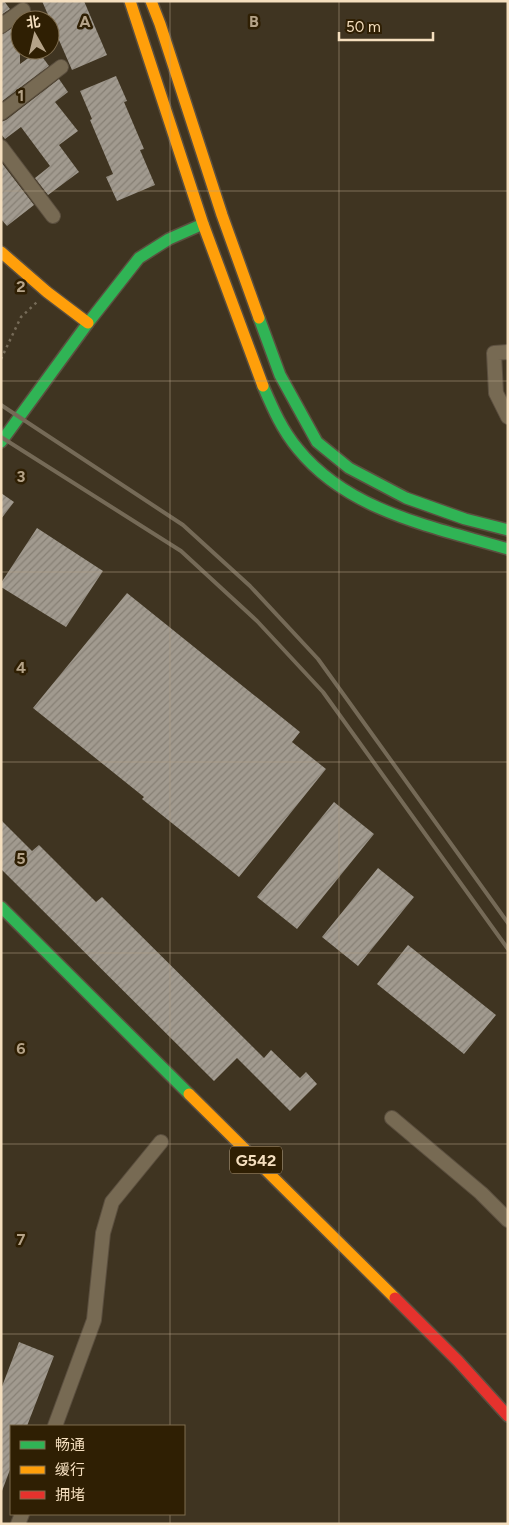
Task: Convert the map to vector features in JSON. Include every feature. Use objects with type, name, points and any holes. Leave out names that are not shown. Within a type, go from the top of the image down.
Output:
[{"type":"main road","points":[[130,1],[203,224],[257,373],[278,421],[298,450],[326,477],[356,497],[395,516],[508,549]]},
{"type":"main road","points":[[151,1],[222,215],[280,375],[317,442],[349,468],[406,498],[465,519],[508,530]]},
{"type":"main road","points":[[1,442],[88,323],[139,258],[168,239],[203,224]]},
{"type":"main road","points":[[1,252],[47,292],[88,323]]},
{"type":"main road","name":"G542","points":[[1,907],[458,1361],[508,1416]]},
{"type":"street","points":[[1,112],[61,67]]},
{"type":"street","points":[[1,147],[53,216]]},
{"type":"street","points":[[508,352],[494,353],[496,392],[508,417]]},
{"type":"street","points":[[392,1118],[481,1193],[508,1220]]},
{"type":"street","points":[[55,1425],[94,1320],[103,1232],[112,1202],[161,1142]]},
{"type":"path","points":[[1,359],[21,317],[47,292]]},
{"type":"building","points":[[1,1],[4,1],[10,9],[1,15]]},
{"type":"building","points":[[42,1],[84,1],[107,55],[72,70],[60,42],[60,10],[46,10]]},
{"type":"building","points":[[10,29],[10,60],[20,60],[20,64],[26,60],[45,60],[49,66],[1,102],[1,35]]},
{"type":"building","points":[[116,76],[127,101],[124,102],[144,149],[140,150],[155,185],[117,201],[106,177],[113,174],[80,91]]},
{"type":"building","points":[[59,79],[68,92],[55,102],[78,131],[59,145],[79,172],[48,195],[35,178],[50,166],[21,127],[5,139],[1,134],[1,122]]},
{"type":"building","points":[[1,162],[34,205],[7,226],[1,219]]},
{"type":"building","points":[[1,493],[14,502],[1,519]]},
{"type":"building","points":[[37,528],[103,571],[66,627],[1,587],[1,583]]},
{"type":"building","points":[[127,593],[300,732],[292,742],[326,769],[239,877],[142,799],[144,797],[33,708]]},
{"type":"building","points":[[334,802],[374,834],[297,929],[257,897]]},
{"type":"building","points":[[1,820],[32,851],[39,845],[96,902],[102,897],[264,1058],[271,1050],[300,1078],[306,1072],[317,1084],[290,1111],[237,1058],[214,1081],[1,869]]},
{"type":"building","points":[[378,868],[414,897],[358,966],[322,937]]},
{"type":"building","points":[[408,945],[496,1015],[464,1054],[377,984]]},
{"type":"building","points":[[19,1342],[54,1356],[27,1425],[10,1425],[10,1470],[2,1491],[1,1389]]},
{"type":"railway","points":[[1,405],[183,525],[250,586],[318,659],[508,923]]},
{"type":"railway","points":[[1,437],[181,551],[257,621],[323,692],[508,949]]},
{"type":"traffic: fast","points":[[1,442],[88,323],[139,258],[169,239],[203,224]]},
{"type":"traffic: fast","points":[[259,318],[280,375],[317,442],[349,468],[406,498],[465,519],[508,530]]},
{"type":"traffic: fast","points":[[263,386],[278,419],[292,442],[319,470],[342,488],[367,503],[394,514],[508,549]]},
{"type":"traffic: fast","points":[[1,907],[189,1094]]},
{"type":"traffic: slow","points":[[130,1],[203,224],[263,386]]},
{"type":"traffic: slow","points":[[151,1],[222,215],[259,318]]},
{"type":"traffic: slow","points":[[1,252],[47,292],[88,323]]},
{"type":"traffic: slow","points":[[189,1094],[395,1298]]},
{"type":"traffic: jam","points":[[395,1298],[458,1361],[508,1416]]}]
